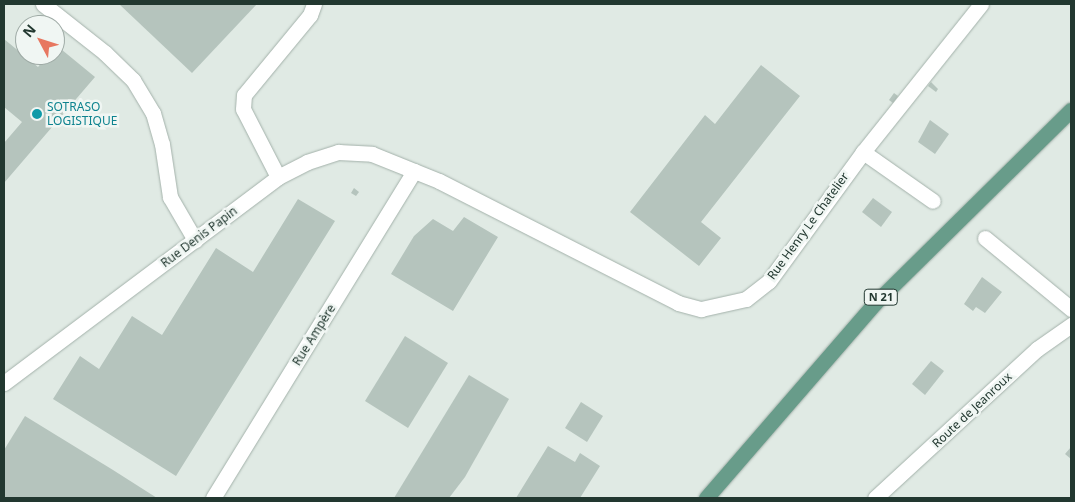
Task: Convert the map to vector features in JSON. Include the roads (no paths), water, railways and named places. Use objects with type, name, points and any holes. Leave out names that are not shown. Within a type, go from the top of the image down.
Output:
[{"type":"main road","name":"N 21","points":[[706,498],[875,303],[1071,110]]},
{"type":"street","points":[[43,4],[105,53],[133,80],[153,113],[162,144],[170,197],[195,240]]},
{"type":"street","points":[[278,177],[243,109],[244,95],[310,15],[314,4]]},
{"type":"street","name":"Rue Henry Le Chatelier","points":[[414,171],[678,303],[701,309],[746,299],[769,281],[863,152],[981,4]]},
{"type":"street","name":"Rue Denis Papin","points":[[4,383],[278,177],[307,162],[338,152],[372,154],[414,171]]},
{"type":"street","points":[[863,152],[933,201]]},
{"type":"street","name":"Rue Ampère","points":[[213,498],[414,171]]},
{"type":"street","points":[[985,238],[1071,310]]},
{"type":"street","name":"Route de Jeanroux","points":[[875,498],[1037,349],[1071,324]]},
{"type":"place","name":"SOTRASO LOGISTIQUE","points":[[37,114]]}]
